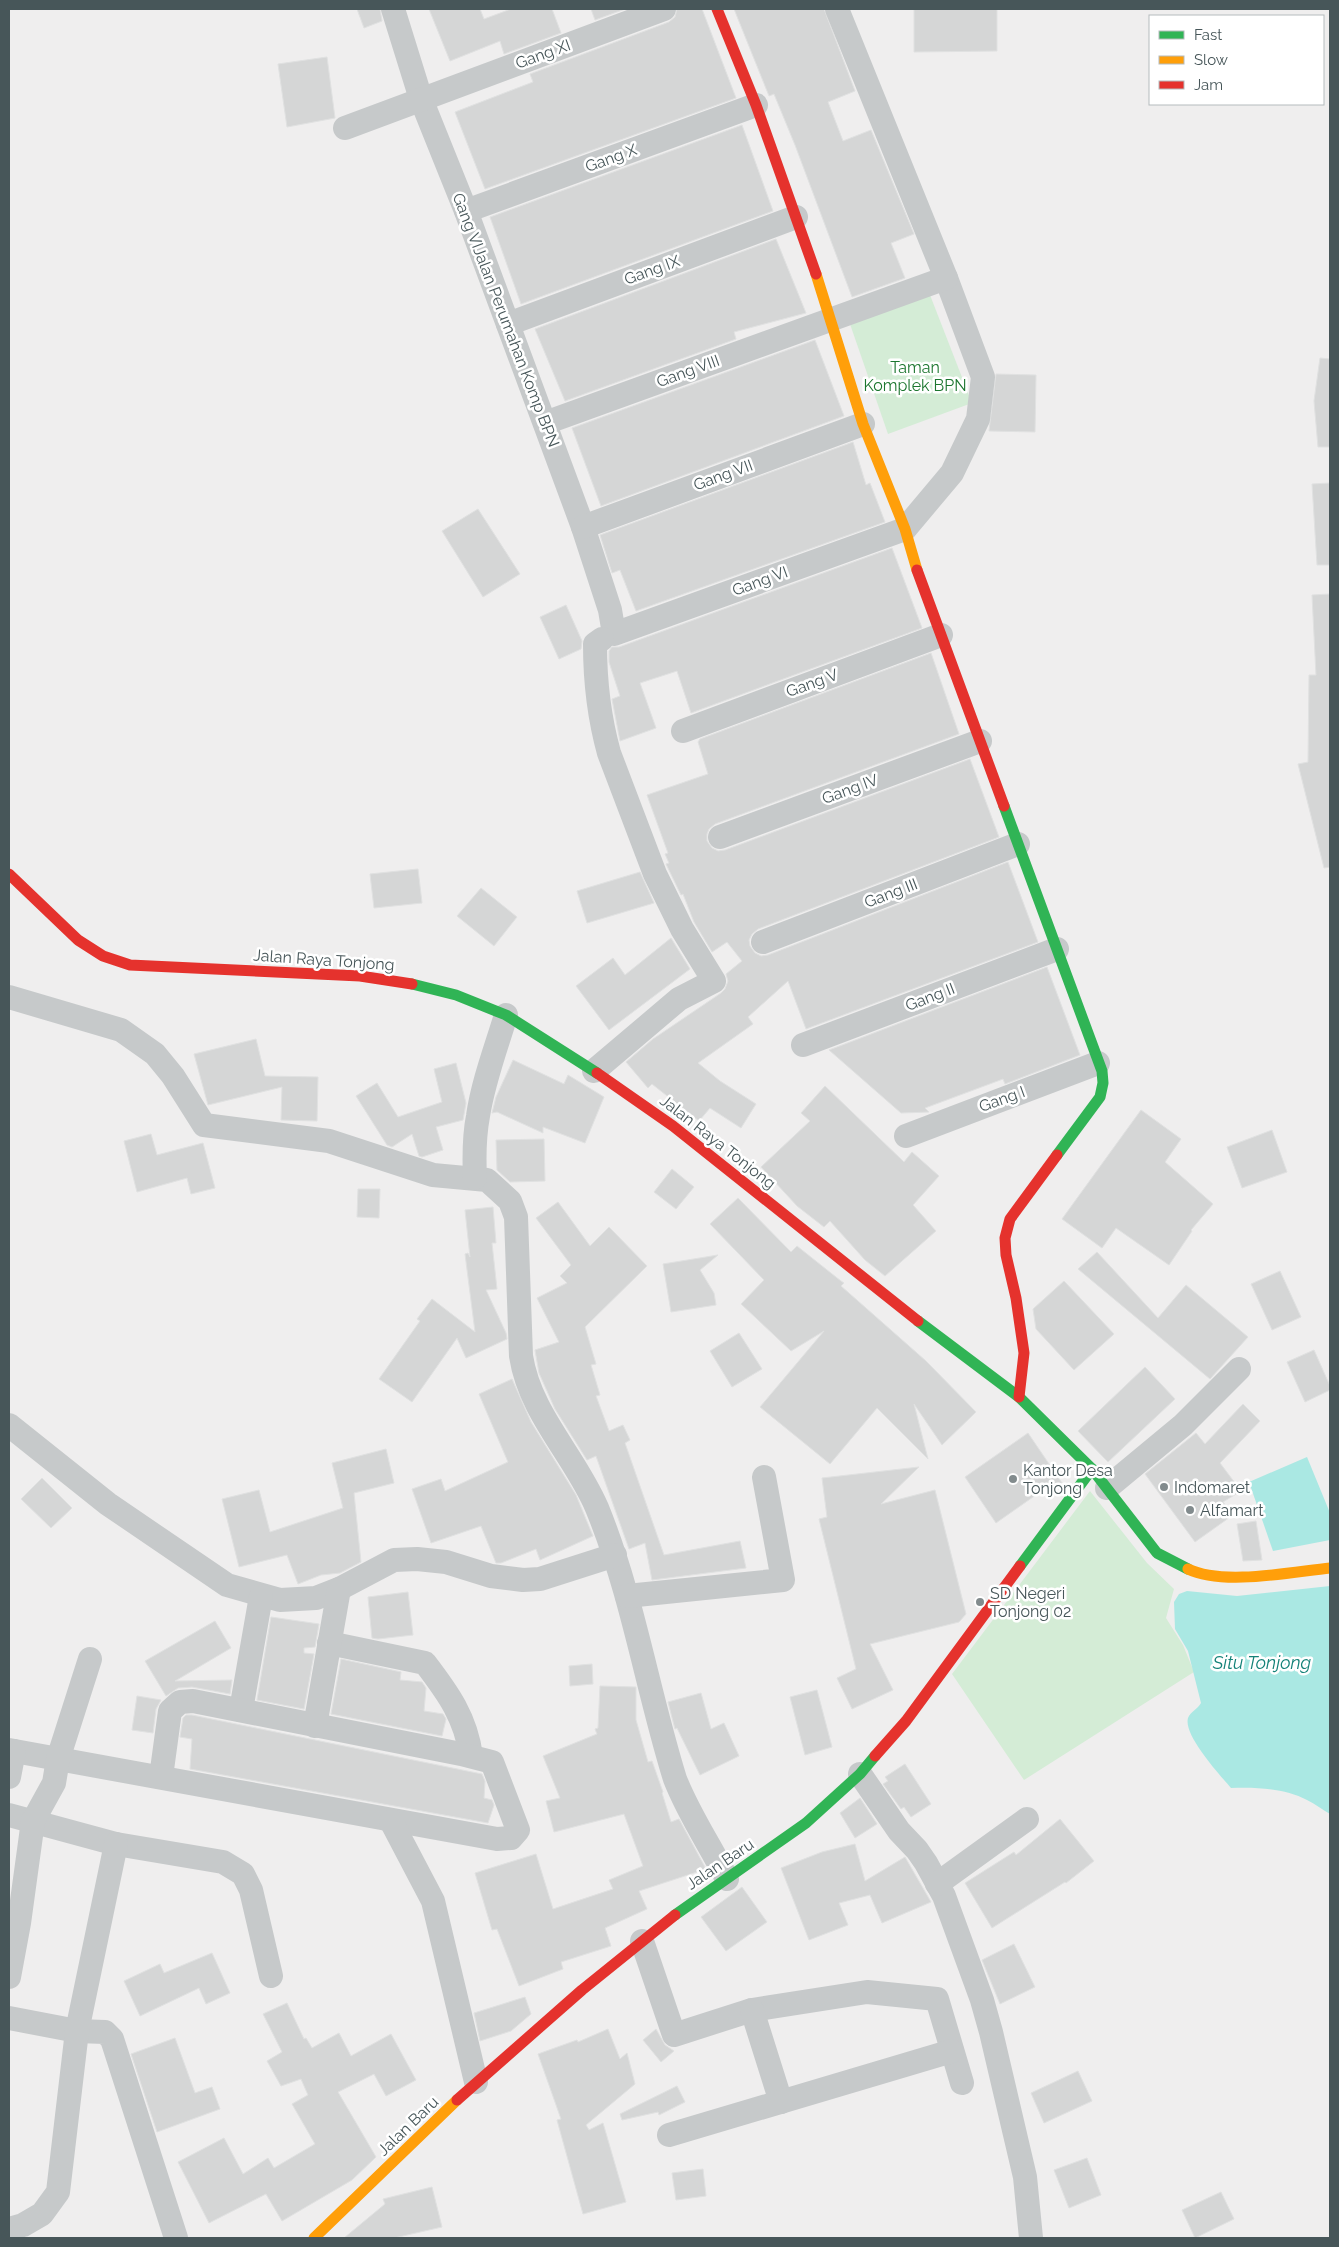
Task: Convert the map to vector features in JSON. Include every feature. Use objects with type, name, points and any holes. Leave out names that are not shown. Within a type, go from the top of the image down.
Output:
[{"type":"main road","points":[[717,9],[756,105],[796,217],[831,319],[862,424],[905,529],[909,548],[1057,949],[1102,1077],[1100,1097],[1010,1219],[1005,1238],[1006,1255],[1024,1346],[1024,1367],[1019,1397]]},
{"type":"main road","name":"Jalan Raya Tonjong","points":[[9,874],[78,940],[103,956],[130,965],[360,976],[407,983],[456,995],[506,1015],[594,1071],[673,1126],[871,1284],[1019,1397],[1092,1469],[1157,1553],[1199,1574],[1249,1576],[1330,1568]]},
{"type":"main road","name":"Jalan Baru","points":[[314,2238],[476,2082],[642,1940],[806,1823],[860,1774],[906,1721],[1092,1469]]},
{"type":"street","name":"Gang VIJalan Perumahan Komp BPN","points":[[393,9],[421,99],[466,211],[583,527],[610,610],[608,636]]},
{"type":"street","name":"Gang XI","points":[[345,128],[664,9]]},
{"type":"street","points":[[837,9],[946,278],[982,377],[978,419],[952,473],[905,529]]},
{"type":"street","name":"Gang X","points":[[466,211],[756,105]]},
{"type":"street","name":"Gang IX","points":[[508,324],[796,217]]},
{"type":"street","name":"Gang VIII","points":[[545,423],[946,278]]},
{"type":"street","name":"Gang VII","points":[[583,527],[862,424]]},
{"type":"street","name":"Gang VI","points":[[608,636],[905,529]]},
{"type":"street","name":"Gang V","points":[[683,731],[941,635]]},
{"type":"street","points":[[594,1071],[679,999],[714,981],[682,929],[659,882],[628,805],[603,733],[595,678],[595,644],[608,636]]},
{"type":"street","name":"Gang IV","points":[[720,837],[980,740]]},
{"type":"street","name":"Gang III","points":[[763,942],[1018,844]]},
{"type":"street","name":"Gang II","points":[[803,1045],[1057,949]]},
{"type":"street","points":[[9,997],[121,1030],[155,1054],[173,1076],[204,1125],[329,1141],[433,1175],[487,1180],[510,1201],[516,1217],[521,1356],[524,1374],[539,1410],[583,1479],[615,1555],[675,1779],[687,1808],[710,1845],[727,1880]]},
{"type":"street","points":[[475,1178],[474,1144],[478,1116],[483,1090],[506,1015]]},
{"type":"street","name":"Gang I","points":[[906,1136],[1098,1063]]},
{"type":"street","points":[[1107,1488],[1183,1425],[1239,1369]]},
{"type":"street","points":[[9,1424],[116,1509],[227,1585],[261,1596],[280,1600],[316,1598],[339,1589],[394,1560],[417,1559],[446,1562],[491,1576],[523,1580],[540,1579],[615,1555]]},
{"type":"street","points":[[627,1596],[783,1580],[764,1477]]},
{"type":"street","points":[[315,1726],[339,1589]]},
{"type":"street","points":[[241,1710],[261,1596]]},
{"type":"street","points":[[329,1643],[424,1663],[464,1722],[471,1756]]},
{"type":"street","points":[[9,1977],[19,1922],[33,1821],[51,1790],[58,1759],[90,1659]]},
{"type":"street","points":[[9,1777],[11,1751],[161,1776],[497,1839],[511,1838],[518,1830],[492,1762],[471,1756],[192,1701],[180,1702],[170,1710],[161,1776]]},
{"type":"street","points":[[860,1774],[899,1831],[926,1863],[944,1896],[979,1992],[990,2032],[1025,2177],[1031,2238]]},
{"type":"street","points":[[9,1814],[116,1844],[223,1862],[243,1874],[251,1890],[271,1976]]},
{"type":"street","points":[[937,1884],[1027,1819]]},
{"type":"street","points":[[391,1820],[433,1901],[476,2082]]},
{"type":"street","points":[[9,2229],[23,2225],[42,2214],[58,2192],[77,2031],[116,1844]]},
{"type":"street","points":[[642,1940],[674,2035],[752,2010],[867,1992],[937,1999],[962,2083]]},
{"type":"street","points":[[752,2010],[781,2102]]},
{"type":"street","points":[[9,2018],[77,2031],[105,2032],[112,2039],[176,2238]]},
{"type":"street","points":[[669,2135],[952,2051]]},
{"type":"green space","name":"Taman Komplek BPN","points":[[930,295],[972,403],[888,434],[850,324]]},
{"type":"green space","points":[[1090,1491],[1147,1563],[1174,1589],[1166,1618],[1183,1645],[1194,1672],[1024,1780],[952,1674]]},
{"type":"water","points":[[1307,1457],[1330,1513],[1330,1540],[1273,1551],[1249,1482]]},
{"type":"water","name":"Situ Tonjong","points":[[1330,1586],[1330,1814],[1307,1800],[1289,1793],[1260,1788],[1231,1788],[1211,1765],[1191,1734],[1188,1725],[1189,1716],[1201,1703],[1188,1651],[1175,1629],[1174,1602],[1179,1594],[1187,1591],[1237,1596]]},
{"type":"building","points":[[357,9],[380,9],[382,21],[364,28]]},
{"type":"building","points":[[429,9],[480,9],[484,19],[511,9],[552,9],[561,33],[504,54],[500,41],[450,61]]},
{"type":"building","points":[[591,9],[625,9],[595,20]]},
{"type":"building","points":[[677,9],[702,9],[736,98],[485,189],[455,112],[533,82],[530,74],[669,22],[675,17]]},
{"type":"building","points":[[734,9],[824,9],[855,91],[828,102],[843,141],[871,130],[914,234],[891,243],[905,278],[852,297],[795,145],[774,94],[769,96]]},
{"type":"building","points":[[914,9],[997,9],[997,51],[914,52]]},
{"type":"building","points":[[327,57],[335,118],[287,127],[278,64]]},
{"type":"building","points":[[742,125],[773,211],[521,304],[490,217]]},
{"type":"building","points":[[776,239],[806,313],[734,332],[736,339],[565,401],[535,329]]},
{"type":"building","points":[[815,340],[844,416],[601,506],[572,428]]},
{"type":"building","points":[[1320,358],[1330,359],[1330,447],[1318,447],[1314,401]]},
{"type":"building","points":[[996,374],[1036,375],[1035,432],[989,431]]},
{"type":"building","points":[[853,442],[866,485],[870,483],[885,522],[636,611],[620,570],[612,573],[600,535]]},
{"type":"building","points":[[1330,483],[1330,565],[1317,565],[1312,484]]},
{"type":"building","points":[[478,509],[520,574],[483,597],[442,531]]},
{"type":"building","points":[[892,548],[922,628],[691,713],[677,671],[640,683],[656,728],[620,741],[612,699],[620,696],[609,662],[609,651],[612,647],[619,647]]},
{"type":"building","points":[[1330,594],[1330,867],[1324,868],[1298,764],[1308,762],[1309,675],[1316,675],[1312,595]]},
{"type":"building","points":[[566,605],[582,641],[581,649],[559,659],[540,617]]},
{"type":"building","points":[[931,653],[959,734],[715,824],[709,829],[707,841],[712,848],[718,851],[725,850],[970,759],[999,837],[758,929],[749,940],[750,946],[755,953],[761,956],[768,955],[1008,862],[1038,942],[806,1029],[788,981],[748,1017],[753,1024],[698,1063],[720,1081],[756,1104],[741,1128],[710,1108],[699,1121],[652,1084],[648,1088],[626,1062],[653,1039],[721,993],[728,981],[726,974],[742,961],[727,942],[712,952],[694,922],[683,894],[681,895],[666,864],[669,863],[665,854],[668,853],[647,795],[708,774],[698,742],[700,739]]},
{"type":"building","points":[[418,869],[422,903],[374,908],[370,874]]},
{"type":"building","points":[[640,872],[654,903],[587,923],[577,891]]},
{"type":"building","points":[[481,888],[517,917],[494,946],[457,916]]},
{"type":"building","points":[[671,938],[690,969],[609,1030],[576,986],[613,958],[625,975]]},
{"type":"building","points":[[1047,967],[1080,1055],[1005,1084],[1003,1079],[925,1108],[929,1112],[901,1113],[829,1050]]},
{"type":"building","points":[[256,1039],[265,1076],[318,1077],[317,1121],[281,1120],[282,1087],[208,1105],[194,1054]]},
{"type":"building","points":[[513,1060],[564,1084],[568,1075],[604,1097],[585,1143],[543,1127],[543,1133],[497,1112],[492,1113],[496,1097]]},
{"type":"building","points":[[456,1063],[466,1103],[463,1120],[436,1127],[443,1150],[422,1157],[419,1156],[412,1134],[392,1147],[387,1145],[356,1096],[377,1083],[398,1117],[442,1102],[434,1069]]},
{"type":"building","points":[[825,1086],[904,1162],[912,1152],[939,1176],[913,1205],[936,1231],[885,1276],[865,1260],[830,1221],[824,1227],[797,1206],[761,1167],[810,1121],[801,1113]]},
{"type":"building","points":[[1141,1110],[1181,1139],[1165,1162],[1213,1204],[1191,1230],[1169,1265],[1116,1228],[1102,1248],[1062,1219]]},
{"type":"building","points":[[1272,1130],[1287,1172],[1242,1188],[1227,1147]]},
{"type":"building","points":[[151,1134],[157,1155],[203,1143],[215,1188],[191,1194],[187,1178],[137,1192],[124,1141]]},
{"type":"building","points":[[544,1139],[545,1181],[510,1182],[497,1170],[496,1140]]},
{"type":"building","points":[[672,1169],[694,1187],[676,1209],[654,1192]]},
{"type":"building","points":[[358,1189],[380,1189],[379,1218],[357,1217]]},
{"type":"building","points":[[738,1198],[791,1252],[797,1246],[844,1283],[841,1286],[926,1361],[976,1412],[942,1445],[914,1404],[928,1459],[877,1408],[830,1464],[760,1407],[824,1331],[791,1351],[741,1304],[764,1280],[710,1224]]},
{"type":"building","points":[[558,1202],[590,1246],[609,1227],[647,1266],[585,1327],[596,1364],[591,1365],[600,1395],[596,1396],[609,1431],[623,1425],[630,1440],[625,1443],[664,1555],[740,1541],[746,1568],[652,1580],[645,1543],[629,1549],[596,1456],[587,1460],[555,1409],[539,1373],[535,1350],[559,1342],[537,1298],[567,1283],[560,1276],[571,1265],[536,1218]]},
{"type":"building","points":[[493,1207],[496,1243],[492,1243],[497,1289],[486,1290],[507,1339],[466,1358],[457,1338],[412,1402],[379,1379],[420,1321],[417,1319],[432,1299],[475,1332],[465,1254],[468,1253],[470,1257],[465,1210]]},
{"type":"building","points":[[1097,1252],[1158,1318],[1186,1285],[1248,1337],[1210,1379],[1078,1269]]},
{"type":"building","points":[[718,1255],[700,1270],[714,1293],[716,1305],[671,1312],[663,1264]]},
{"type":"building","points":[[1280,1271],[1301,1317],[1272,1330],[1251,1284]]},
{"type":"building","points":[[1064,1281],[1114,1334],[1074,1370],[1036,1329],[1033,1309]]},
{"type":"building","points":[[739,1333],[762,1369],[732,1387],[710,1351]]},
{"type":"building","points":[[1314,1350],[1330,1390],[1305,1402],[1287,1362]]},
{"type":"building","points":[[1145,1367],[1175,1399],[1108,1462],[1078,1431]]},
{"type":"building","points":[[512,1379],[531,1422],[576,1495],[593,1536],[540,1560],[536,1549],[501,1563],[496,1563],[481,1526],[431,1543],[412,1489],[441,1479],[445,1491],[508,1462],[479,1394]]},
{"type":"building","points":[[1243,1404],[1260,1421],[1220,1463],[1241,1491],[1223,1502],[1233,1515],[1195,1542],[1145,1474],[1196,1433],[1205,1444]]},
{"type":"building","name":"Kantor Desa Tonjong","points":[[1028,1433],[1062,1483],[1047,1496],[1043,1490],[996,1523],[965,1477]]},
{"type":"building","points":[[386,1449],[394,1483],[354,1493],[361,1562],[340,1573],[321,1575],[298,1584],[287,1555],[239,1567],[222,1499],[259,1490],[270,1532],[343,1508],[332,1463]]},
{"type":"building","points":[[919,1467],[881,1504],[935,1490],[966,1614],[959,1622],[870,1644],[893,1690],[852,1709],[837,1678],[856,1669],[819,1519],[827,1517],[822,1478]]},
{"type":"building","points":[[42,1478],[72,1508],[51,1528],[21,1499]]},
{"type":"building","points":[[1256,1521],[1262,1560],[1243,1561],[1237,1524]]},
{"type":"building","points":[[408,1592],[413,1635],[372,1638],[368,1597]]},
{"type":"building","points":[[271,1617],[319,1624],[315,1647],[304,1648],[304,1653],[314,1654],[304,1709],[257,1700]]},
{"type":"building","points":[[215,1621],[231,1648],[175,1681],[232,1680],[230,1694],[192,1687],[178,1688],[166,1696],[145,1661]]},
{"type":"building","points":[[341,1659],[401,1672],[400,1680],[422,1682],[426,1688],[424,1711],[443,1714],[446,1719],[442,1736],[331,1714]]},
{"type":"building","points":[[592,1664],[593,1684],[570,1686],[569,1666]]},
{"type":"building","points":[[600,1686],[636,1687],[636,1720],[648,1762],[652,1761],[671,1822],[679,1819],[706,1869],[639,1891],[647,1909],[605,1928],[611,1946],[561,1962],[563,1969],[519,1986],[497,1929],[492,1930],[475,1873],[536,1854],[553,1909],[613,1889],[609,1880],[643,1866],[624,1814],[554,1832],[546,1801],[560,1798],[543,1756],[597,1734],[595,1729],[598,1728]]},
{"type":"building","points":[[817,1690],[832,1747],[805,1755],[790,1697]]},
{"type":"building","points":[[701,1693],[711,1729],[724,1723],[739,1756],[700,1775],[677,1728],[675,1729],[668,1702]]},
{"type":"building","points":[[137,1696],[161,1700],[156,1709],[153,1733],[132,1730]]},
{"type":"building","points":[[186,1715],[482,1774],[485,1781],[484,1798],[492,1800],[494,1805],[488,1823],[190,1769],[192,1739],[180,1737],[183,1718]]},
{"type":"building","points":[[905,1764],[931,1804],[911,1817],[904,1807],[901,1809],[883,1784],[888,1781],[885,1777]]},
{"type":"building","points":[[860,1798],[877,1824],[855,1838],[840,1813]]},
{"type":"building","points":[[1060,1819],[1094,1861],[1066,1883],[992,1928],[965,1883],[1014,1852],[1016,1855]]},
{"type":"building","points":[[855,1844],[865,1881],[905,1857],[931,1902],[882,1923],[870,1895],[839,1903],[848,1925],[809,1940],[781,1868],[822,1852]]},
{"type":"building","points":[[742,1887],[767,1922],[726,1951],[701,1917]]},
{"type":"building","points":[[1014,1944],[1035,1987],[1000,2004],[982,1960]]},
{"type":"building","points":[[212,1953],[230,1993],[206,2004],[199,1988],[140,2016],[124,1981],[160,1964],[164,1973]]},
{"type":"building","points":[[525,1997],[531,2014],[511,2031],[480,2041],[474,2013]]},
{"type":"building","points":[[287,2003],[304,2039],[306,2038],[312,2048],[339,2033],[351,2056],[391,2034],[416,2080],[386,2096],[374,2074],[338,2092],[376,2157],[352,2180],[282,2221],[266,2194],[209,2223],[178,2162],[224,2138],[243,2174],[268,2158],[274,2168],[315,2144],[292,2104],[308,2095],[301,2079],[281,2086],[267,2061],[282,2052],[263,2014]]},
{"type":"building","points":[[608,2029],[620,2059],[627,2053],[635,2084],[586,2125],[589,2130],[603,2123],[626,2202],[583,2214],[557,2120],[561,2119],[538,2054],[577,2040],[578,2042]]},
{"type":"building","points":[[656,2029],[665,2045],[674,2051],[661,2062],[643,2040]]},
{"type":"building","points":[[175,2038],[195,2093],[212,2087],[220,2109],[157,2132],[131,2054]]},
{"type":"building","points":[[1078,2071],[1092,2101],[1044,2123],[1031,2093]]},
{"type":"building","points":[[677,2086],[685,2102],[659,2115],[658,2112],[622,2120],[620,2114]]},
{"type":"building","points":[[1087,2158],[1101,2195],[1069,2208],[1054,2170]]},
{"type":"building","points":[[703,2169],[706,2196],[676,2200],[672,2173]]},
{"type":"building","points":[[432,2187],[442,2227],[394,2238],[344,2238],[385,2204],[383,2199]]},
{"type":"building","points":[[1221,2192],[1234,2219],[1195,2238],[1182,2210]]},
{"type":"traffic: fast","points":[[1004,806],[1102,1071],[1103,1083],[1100,1097],[1057,1155]]},
{"type":"traffic: fast","points":[[412,984],[456,995],[506,1015],[597,1073]]},
{"type":"traffic: fast","points":[[918,1321],[1019,1397],[1092,1469],[1157,1553],[1188,1569]]},
{"type":"traffic: fast","points":[[1020,1566],[1092,1469]]},
{"type":"traffic: fast","points":[[675,1915],[806,1823],[860,1774],[875,1756]]},
{"type":"traffic: slow","points":[[816,274],[863,424],[905,529],[917,570]]},
{"type":"traffic: slow","points":[[1188,1569],[1219,1577],[1238,1577],[1277,1575],[1330,1568]]},
{"type":"traffic: slow","points":[[314,2238],[457,2100]]},
{"type":"traffic: jam","points":[[717,9],[756,105],[816,274]]},
{"type":"traffic: jam","points":[[917,570],[1004,806]]},
{"type":"traffic: jam","points":[[9,874],[78,940],[103,956],[130,965],[360,976],[412,984]]},
{"type":"traffic: jam","points":[[597,1073],[673,1126],[918,1321]]},
{"type":"traffic: jam","points":[[1019,1397],[1024,1353],[1016,1298],[1006,1255],[1005,1238],[1010,1219],[1057,1155]]},
{"type":"traffic: jam","points":[[875,1756],[906,1721],[1020,1566]]},
{"type":"traffic: jam","points":[[457,2100],[582,1990],[675,1915]]},
{"type":"place","name":"Kantor Desa Tonjong","points":[[1013,1479]]},
{"type":"place","name":"Indomaret","points":[[1164,1487]]},
{"type":"place","name":"Alfamart","points":[[1190,1510]]},
{"type":"place","name":"SD Negeri Tonjong 02","points":[[980,1602]]}]
